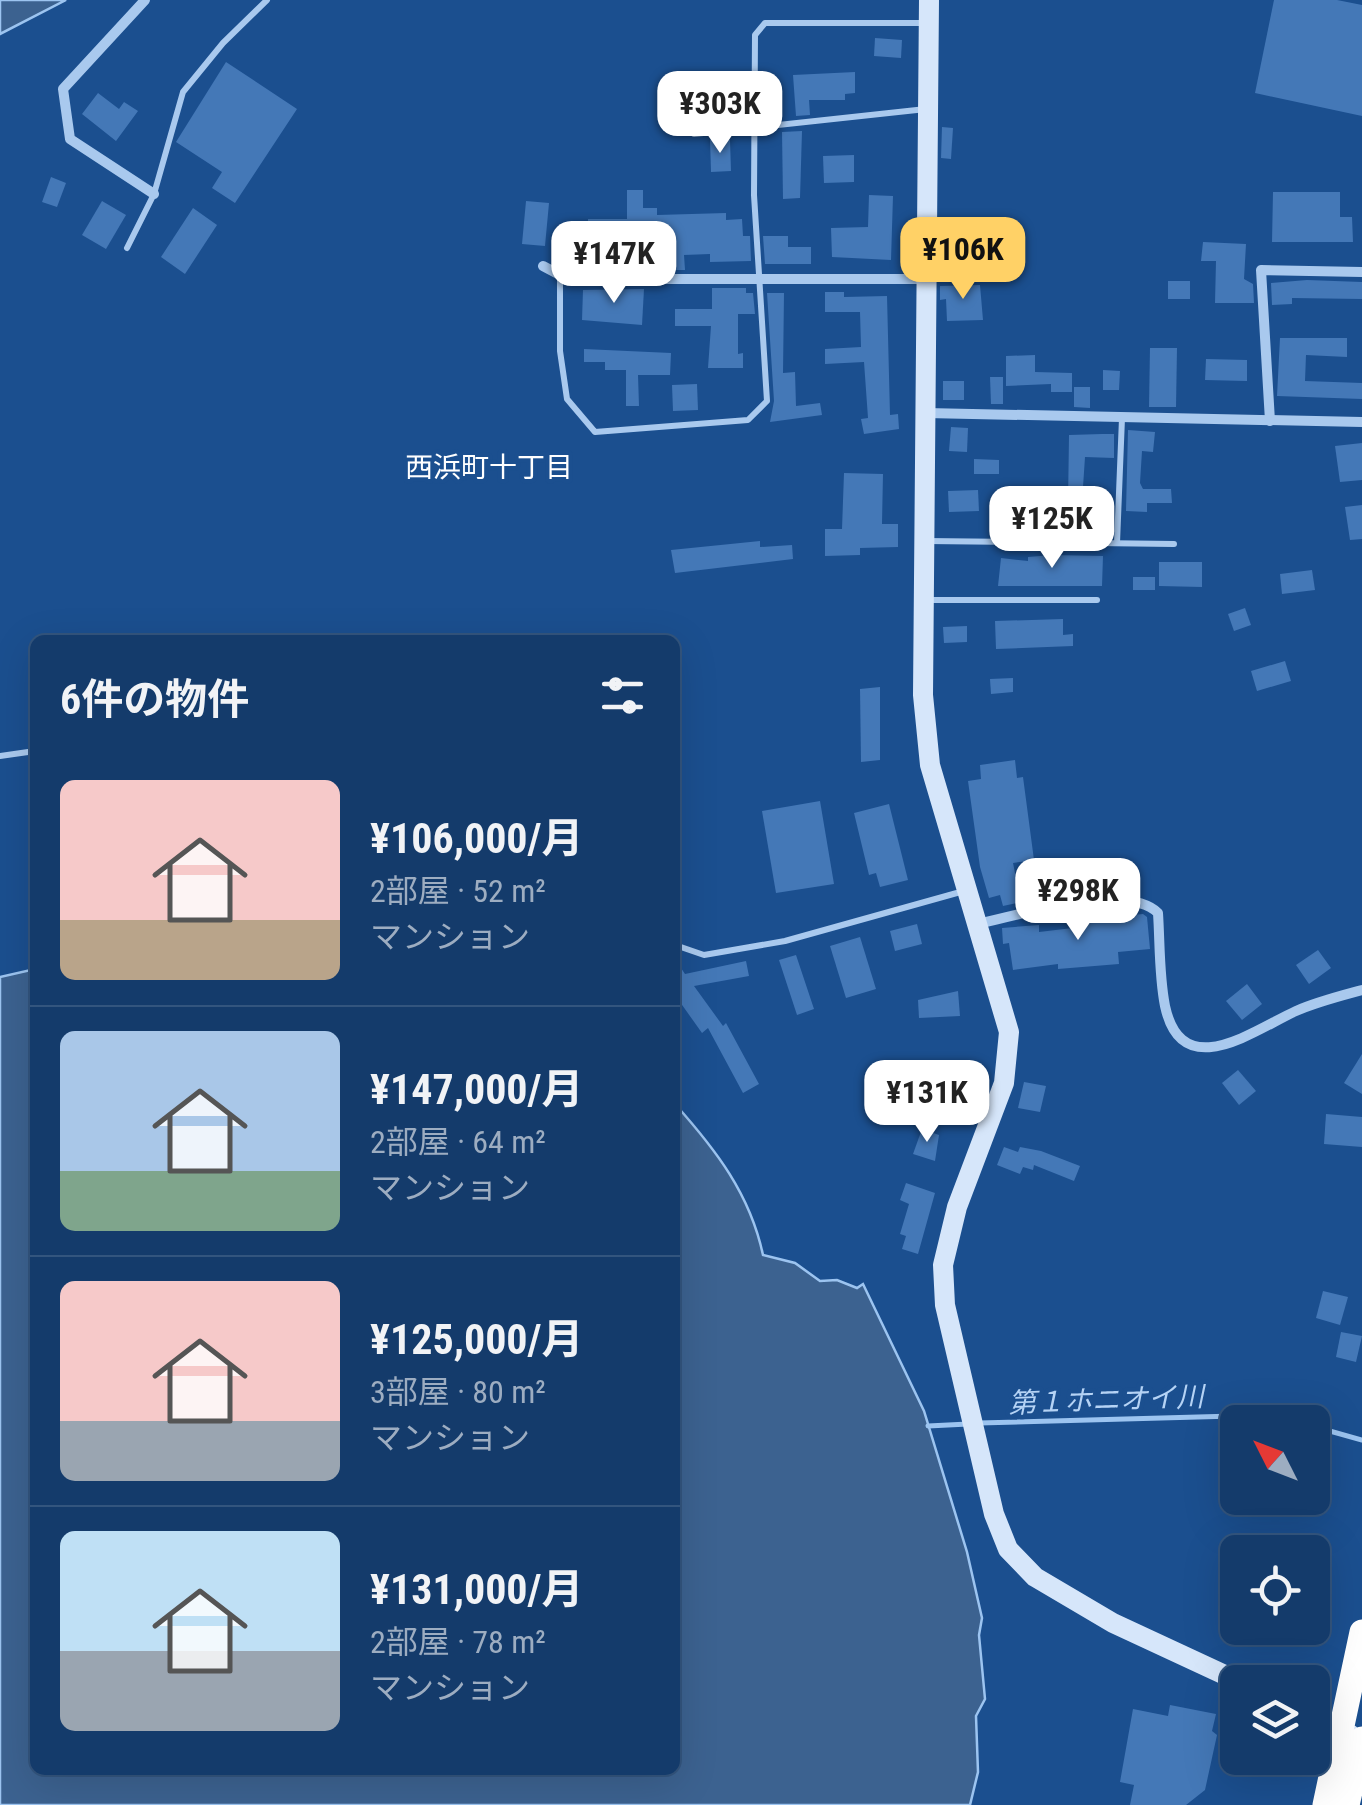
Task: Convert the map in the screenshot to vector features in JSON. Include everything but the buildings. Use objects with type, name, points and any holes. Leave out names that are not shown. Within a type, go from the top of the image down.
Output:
[{"type":"highway","points":[[1347,1805],[1362,1632]]},
{"type":"highway","points":[[1326,1805],[1355,1737]]},
{"type":"street","points":[[145,0],[63,89],[70,139],[154,194]]},
{"type":"street","points":[[929,0],[924,695],[930,764],[1009,1032],[1004,1083],[957,1207],[943,1265],[945,1305],[994,1514],[1008,1549],[1034,1577],[1113,1623],[1220,1673]]},
{"type":"street","points":[[543,266],[560,275],[592,279],[926,279]]},
{"type":"street","points":[[1270,421],[1261,270],[1362,272]]},
{"type":"street","points":[[926,413],[1362,422]]},
{"type":"street","points":[[977,924],[1055,906],[1136,900],[1149,904],[1158,913],[1164,1004],[1172,1027],[1192,1044],[1210,1050],[1236,1042],[1298,1010],[1362,990]]},
{"type":"street","points":[[1330,1725],[1355,1737]]},
{"type":"lane","points":[[127,248],[154,194],[183,92],[222,42],[267,0]]},
{"type":"lane","points":[[560,275],[560,351],[567,399],[595,432],[748,420],[768,400],[754,195],[756,35],[765,23],[929,23]]},
{"type":"lane","points":[[694,134],[926,109]]},
{"type":"lane","points":[[1117,543],[1122,418]]},
{"type":"lane","points":[[925,540],[1174,544]]},
{"type":"lane","points":[[924,600],[1098,600]]},
{"type":"lane","points":[[0,756],[30,752]]},
{"type":"lane","points":[[680,947],[704,955],[785,941],[965,890]]},
{"type":"water","points":[[0,0],[66,0],[0,34]]},
{"type":"water","points":[[30,970],[30,1775],[680,1775],[680,1110],[740,1193],[763,1255],[795,1263],[820,1281],[837,1280],[857,1288],[863,1284],[924,1411],[967,1552],[982,1618],[979,1635],[985,1699],[976,1716],[978,1772],[970,1805],[0,1805],[0,977]]},
{"type":"waterway","name":"第１ホニオイ川","points":[[979,1423],[1220,1416]]},
{"type":"waterway","name":"第１ホニオイ川","points":[[928,1426],[968,1424]]},
{"type":"waterway","name":"第１ホニオイ川","points":[[1330,1431],[1362,1440]]},
{"type":"district","name":"西浜町十丁目","points":[[489,467]]}]
